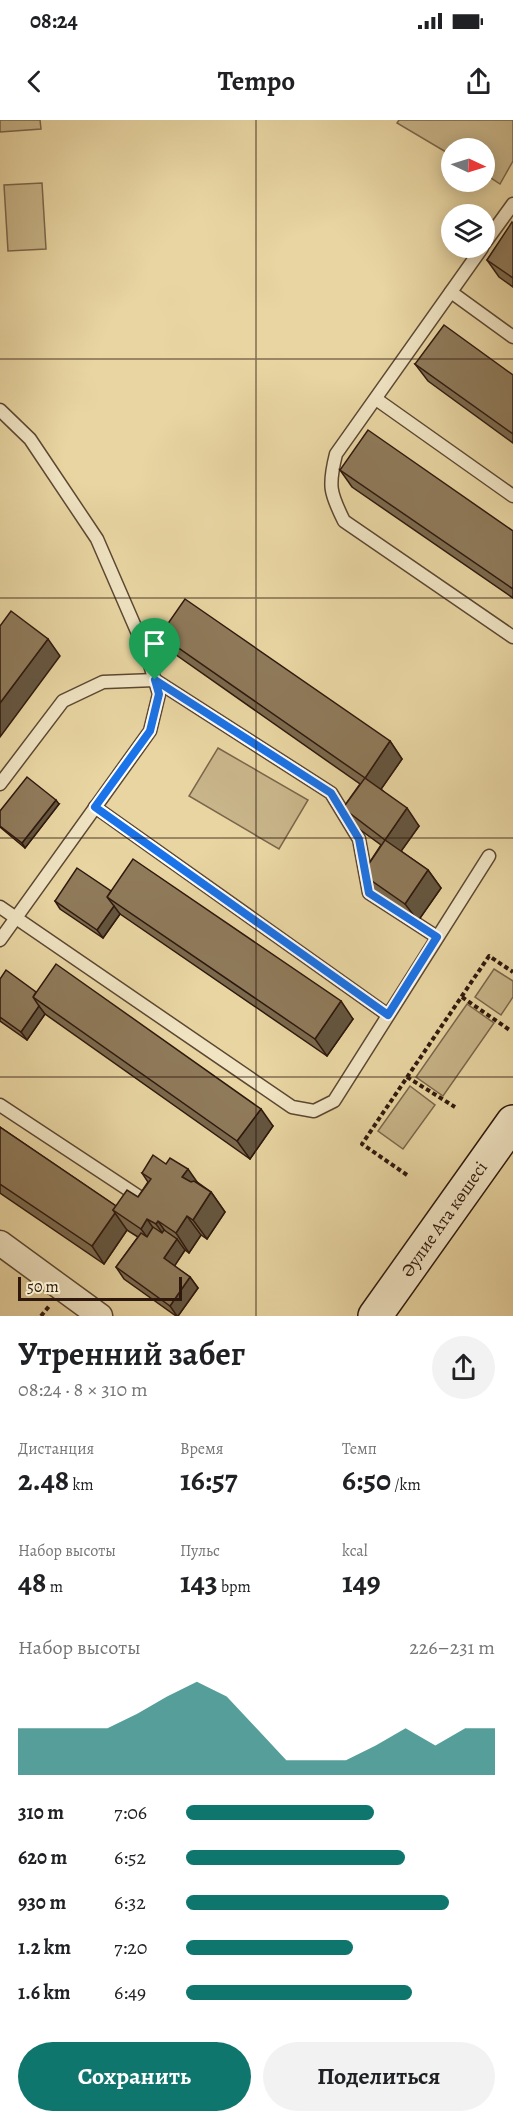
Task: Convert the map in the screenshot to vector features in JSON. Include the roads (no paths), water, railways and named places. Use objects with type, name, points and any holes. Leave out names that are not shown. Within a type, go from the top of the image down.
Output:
[{"type":"main road","name":"Әулие Ата көшесі","points":[[375,1316],[513,1122]]},
{"type":"street","points":[[0,1243],[100,1316]]},
{"type":"lane","points":[[495,229],[513,204]]},
{"type":"lane","points":[[475,258],[336,454],[330,488],[345,521],[513,637]]},
{"type":"lane","points":[[451,292],[513,337]]},
{"type":"lane","points":[[376,399],[513,496]]},
{"type":"lane","points":[[0,410],[30,439],[97,539],[146,652],[159,694],[150,731],[0,939]]},
{"type":"lane","points":[[0,784],[63,701],[102,682],[155,680],[331,793],[359,839],[369,893],[437,937]]},
{"type":"lane","points":[[95,807],[388,1015]]},
{"type":"lane","points":[[0,907],[291,1107],[314,1111],[334,1101],[489,856]]},
{"type":"lane","points":[[0,1105],[144,1200]]}]
